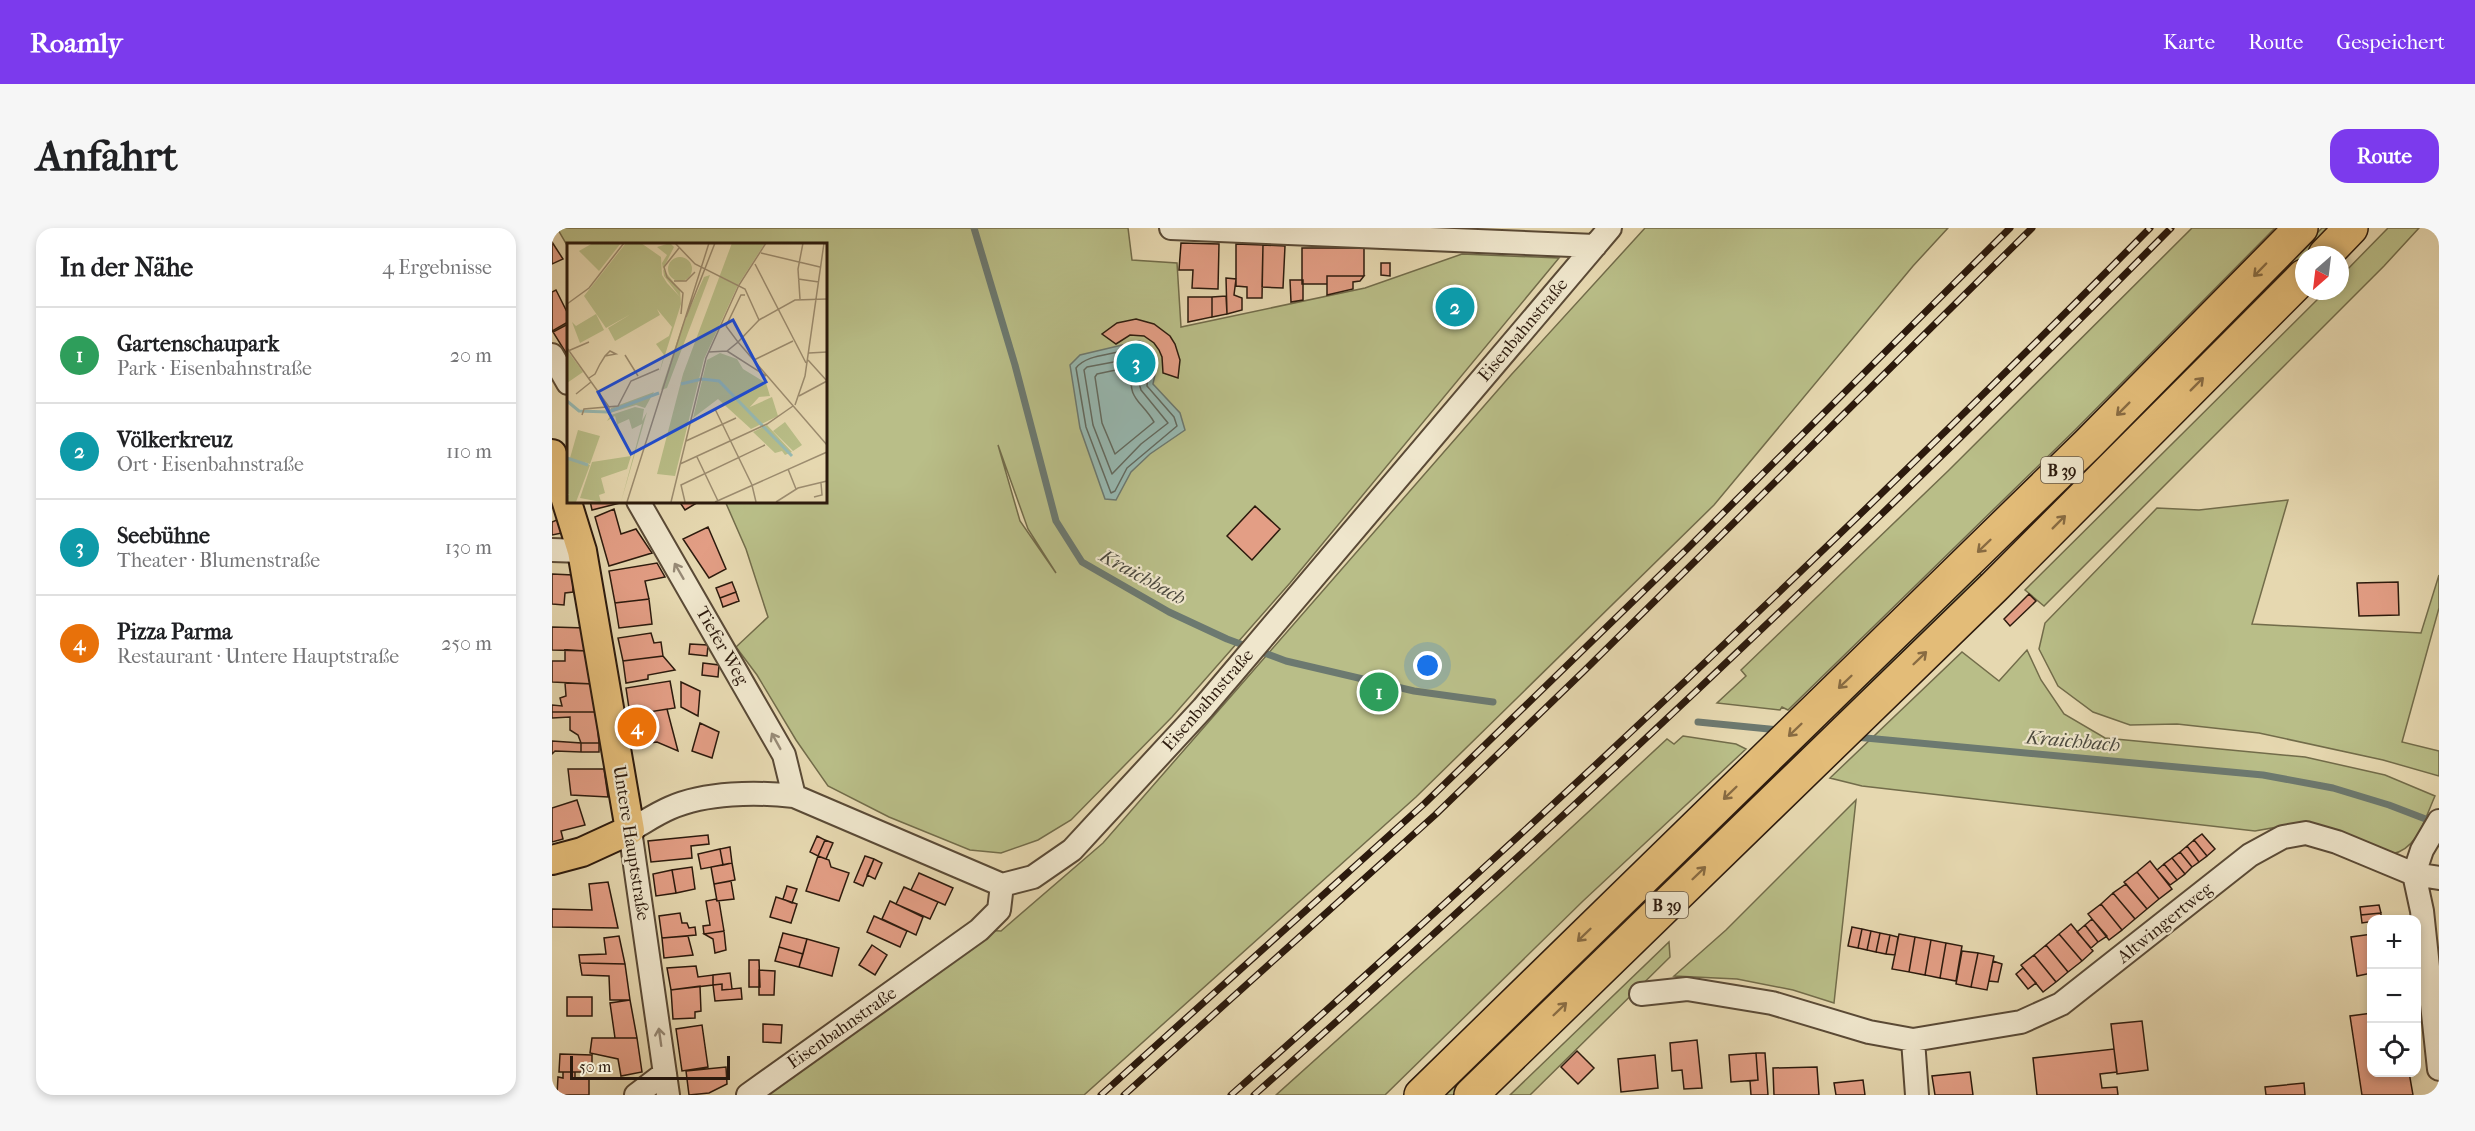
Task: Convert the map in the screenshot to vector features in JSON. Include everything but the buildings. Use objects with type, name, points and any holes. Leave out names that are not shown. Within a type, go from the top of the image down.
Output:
[{"type":"highway","name":"B 39","points":[[1421,1095],[2088,444],[2301,228]]},
{"type":"highway","points":[[2334,246],[2351,228]]},
{"type":"highway","name":"B 39","points":[[1471,1095],[2050,531],[2295,285]]},
{"type":"main road","name":"Untere Hauptstraße","points":[[552,454],[582,552],[630,830]]},
{"type":"main road","points":[[552,860],[582,852],[630,830]]},
{"type":"street","points":[[1171,228],[1264,230],[1595,246]]},
{"type":"street","name":"Eisenbahnstraße","points":[[748,1095],[979,930],[999,910],[1002,885],[1033,877],[1072,850],[1231,674],[1610,228]]},
{"type":"street","points":[[552,355],[567,381]]},
{"type":"street","name":"Tiefer Weg","points":[[639,502],[784,755],[794,796]]},
{"type":"street","points":[[552,550],[582,552]]},
{"type":"street","points":[[630,830],[672,807],[718,796],[757,792],[794,796],[1002,885]]},
{"type":"street","points":[[2439,821],[2422,850],[2414,874],[2422,911],[2439,1069]]},
{"type":"street","name":"Untere Hauptstraße","points":[[630,830],[668,1095]]},
{"type":"street","name":"Altwingertweg","points":[[1641,994],[1687,989],[1772,1003],[1869,1032],[1913,1040],[2021,1022],[2061,1004],[2250,855],[2283,837],[2306,833],[2337,842],[2414,874],[2439,878]]},
{"type":"street","points":[[1913,1040],[1917,1095]]},
{"type":"street","points":[[636,1095],[664,1073]]},
{"type":"green space","points":[[557,228],[1128,228],[1132,260],[1177,263],[1181,327],[1365,288],[1462,254],[1559,258],[1290,583],[1172,717],[1071,820],[1038,840],[1001,853],[970,850],[889,817],[828,786],[796,740],[757,675],[736,647],[768,617],[746,549],[725,502],[826,502],[826,243],[567,243],[567,245]],"holes":[[[998,445],[1028,529],[1056,573],[1020,521]]]},
{"type":"green space","points":[[1645,228],[1948,228],[1913,266],[1714,505],[1416,797],[1084,1095],[758,1095],[979,930],[1001,931],[1103,843],[1511,375]]},
{"type":"green space","points":[[2192,228],[2275,228],[2076,429],[1788,710],[1782,707],[1780,710],[1717,703],[1746,676],[1741,670],[1948,471]]},
{"type":"green space","points":[[2322,228],[2333,228],[2316,246],[2304,246]]},
{"type":"green space","points":[[2388,228],[2419,228],[2384,266],[2044,606],[2025,590],[2317,300],[2349,300],[2349,268]]},
{"type":"green space","points":[[2295,255],[2295,268],[2184,379],[2178,373]]},
{"type":"green space","points":[[2288,500],[2252,624],[2421,633],[2439,575],[2439,608],[2402,742],[2439,751],[2439,776],[2383,760],[2259,733],[2177,724],[2130,725],[2093,712],[2058,686],[2039,649],[2045,623],[2157,508],[2199,510]]},
{"type":"green space","points":[[1978,570],[1983,578],[1846,713],[1833,712]]},
{"type":"green space","points":[[2027,650],[2041,680],[2064,714],[2105,738],[2305,757],[2385,775],[2435,796],[2424,823],[2414,839],[2401,851],[2392,854],[2317,824],[2300,823],[2255,831],[1862,786],[1830,778],[1962,652],[1999,681]]},
{"type":"green space","points":[[1683,736],[1736,744],[1746,749],[1583,901],[1385,1095],[1276,1095],[1505,889],[1667,739],[1674,744]]},
{"type":"green space","points":[[1789,754],[1801,756],[1455,1095],[1441,1095]]},
{"type":"green space","points":[[1856,800],[1834,1003],[1793,990],[1737,979],[1674,976],[1726,930]]},
{"type":"green space","points":[[1669,942],[1670,957],[1530,1095],[1510,1095]]},
{"type":"water","points":[[1139,341],[1151,348],[1154,353],[1156,371],[1153,384],[1180,413],[1185,430],[1150,454],[1131,472],[1116,500],[1105,499],[1080,428],[1070,365],[1080,355]]},
{"type":"waterway","name":"Kraichbach","points":[[974,228],[1015,365],[1056,521],[1082,562],[1169,612],[1227,639],[1286,661],[1414,691],[1493,702]]},
{"type":"waterway","name":"Kraichbach","points":[[1698,722],[1779,730]]},
{"type":"waterway","name":"Kraichbach","points":[[1855,737],[2263,775],[2333,788],[2389,805],[2436,823]]},
{"type":"railway","points":[[1101,1095],[1424,804],[1687,549],[2010,228]]},
{"type":"railway","points":[[1124,1095],[1435,815],[2032,228]]},
{"type":"railway","points":[[1231,1095],[1466,884],[1698,669],[1926,450],[2150,228]]},
{"type":"railway","points":[[1254,1095],[1489,884],[1720,669],[2060,340],[2171,228]]},
{"type":"place","name":"Völkerkreuz","points":[[1455,307]]},
{"type":"place","name":"Seebühne","points":[[1136,363]]},
{"type":"place","name":"Gartenschaupark","points":[[1379,692]]},
{"type":"place","name":"Pizza Parma","points":[[637,727]]}]
